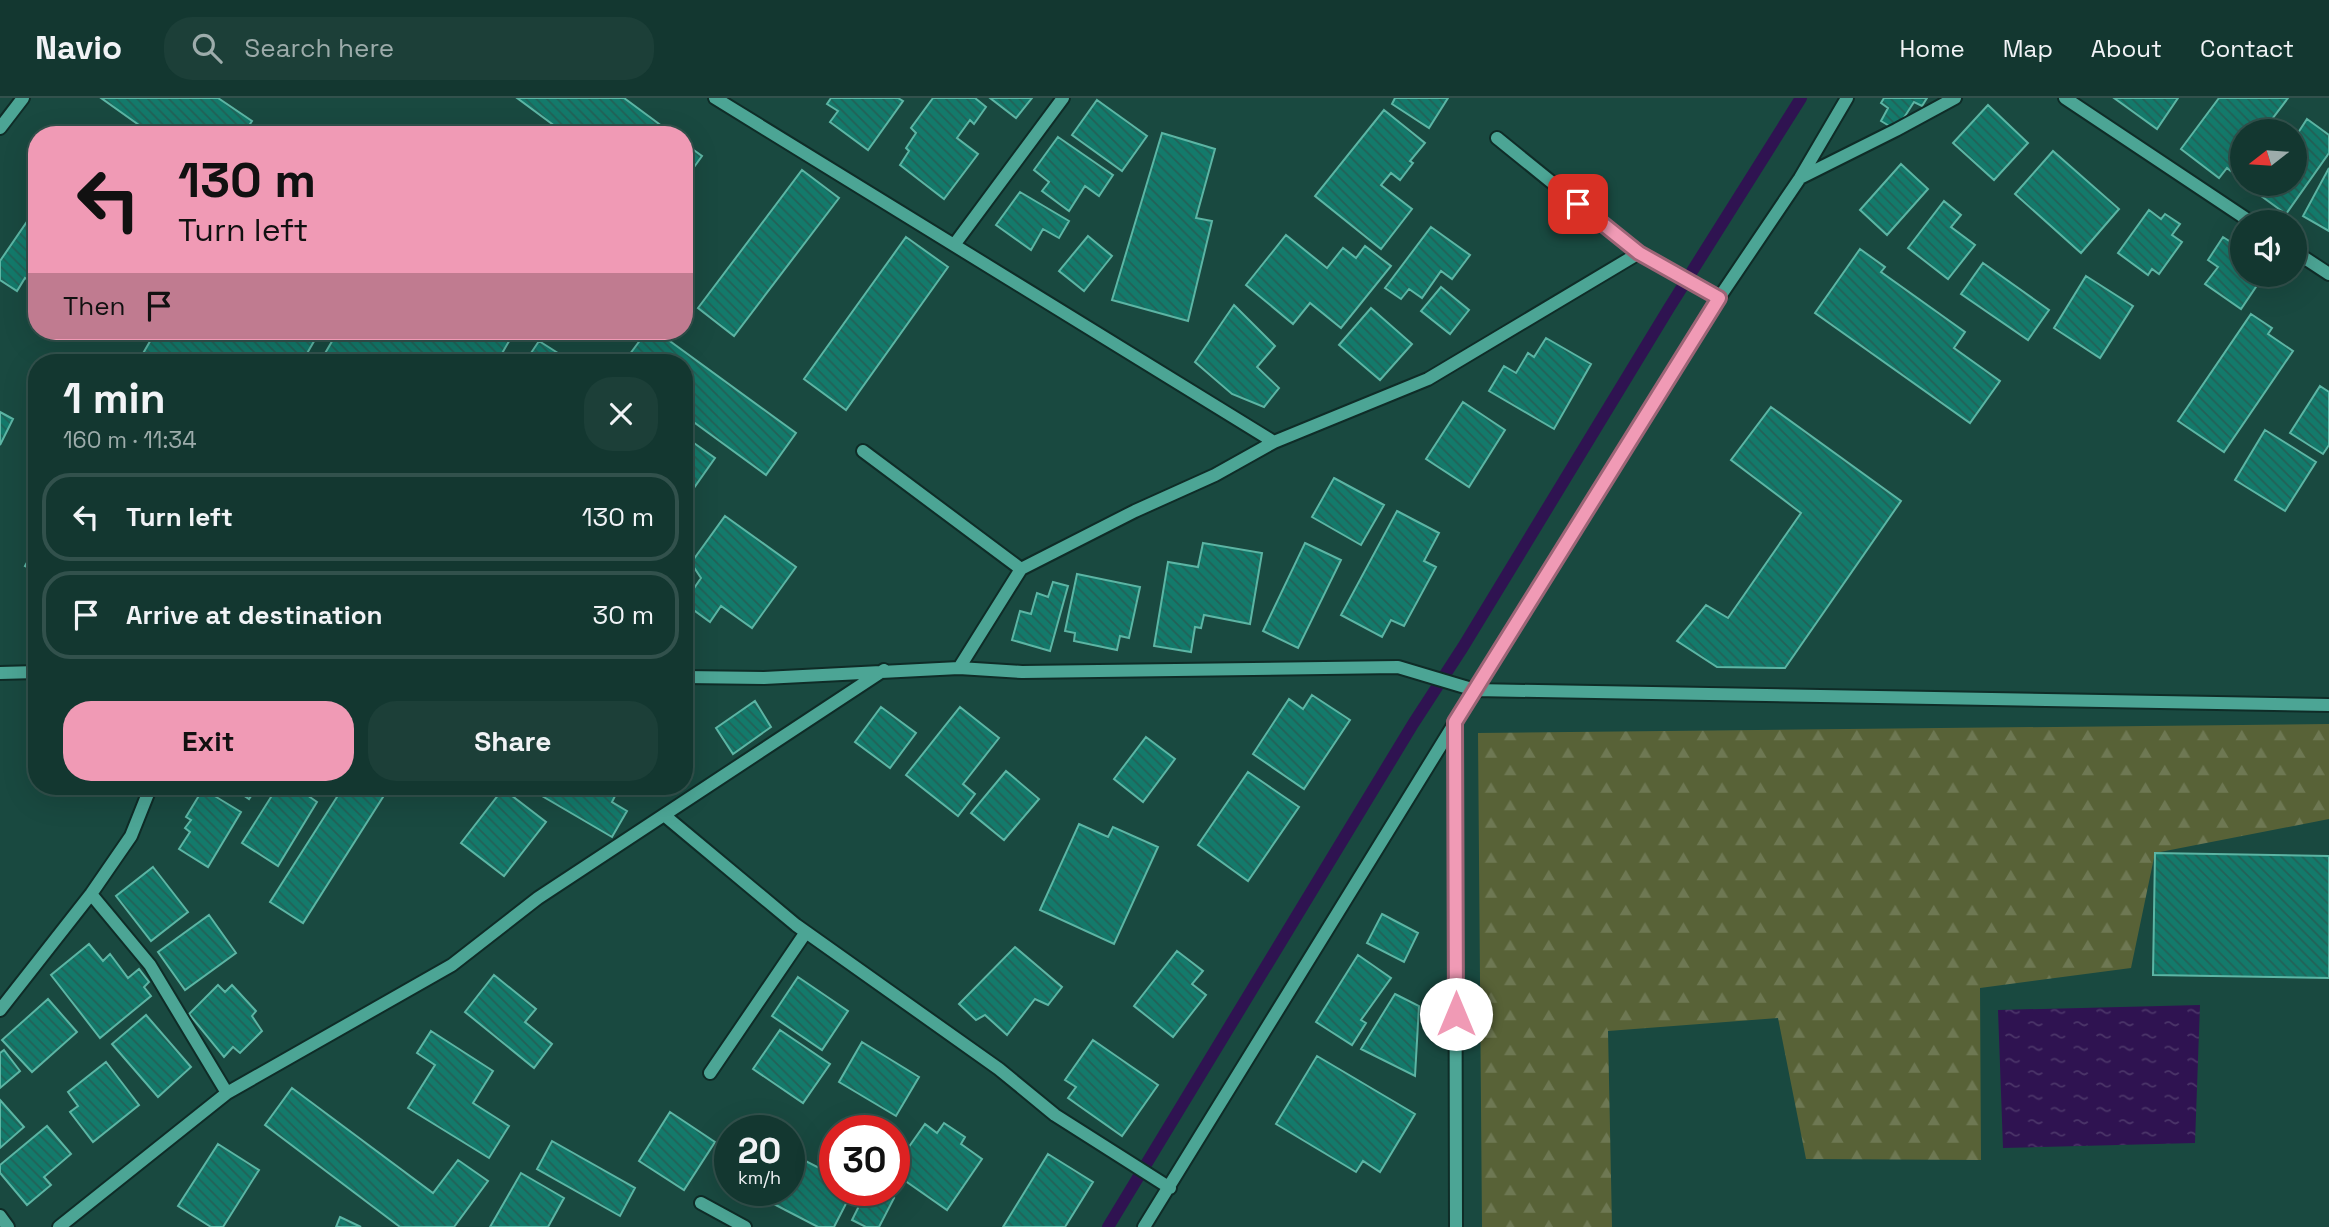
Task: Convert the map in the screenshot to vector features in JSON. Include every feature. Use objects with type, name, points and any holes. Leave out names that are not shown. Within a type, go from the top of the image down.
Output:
[{"type":"street","points":[[0,128],[23,98]]},
{"type":"street","points":[[715,98],[1274,442]]},
{"type":"street","points":[[954,245],[1063,98]]},
{"type":"street","points":[[1144,1227],[1164,1185],[1719,298],[1800,178],[1847,98]]},
{"type":"street","points":[[1800,178],[1955,98]]},
{"type":"street","points":[[2065,98],[2233,210]]},
{"type":"street","points":[[1497,138],[1639,253],[1719,298]]},
{"type":"street","points":[[959,668],[1021,569],[1135,511],[1215,475],[1274,442],[1428,379],[1639,253]]},
{"type":"street","points":[[2307,260],[2329,274]]},
{"type":"street","points":[[863,451],[1021,569]]},
{"type":"street","points":[[693,677],[764,678],[959,668],[1022,672],[1398,667],[1475,690],[2329,705]]},
{"type":"street","points":[[59,1227],[227,1093],[452,965],[538,898],[884,670]]},
{"type":"street","points":[[0,673],[28,672]]},
{"type":"street","points":[[1455,722],[1456,1227]]},
{"type":"street","points":[[0,1010],[91,894],[131,836],[147,795]]},
{"type":"street","points":[[664,815],[806,932],[999,1069],[1055,1115],[1164,1185]]},
{"type":"street","points":[[91,894],[150,965],[227,1093]]},
{"type":"street","points":[[710,1073],[806,932]]},
{"type":"street","points":[[701,1203],[746,1227]]},
{"type":"street","points":[[0,1216],[8,1227]]},
{"type":"green space","points":[[2329,724],[2329,819],[2155,853],[2131,968],[1980,988],[1981,1160],[1806,1159],[1778,1018],[1608,1031],[1612,1227],[1482,1227],[1478,733]]},
{"type":"water","points":[[2200,1005],[2195,1143],[2003,1148],[1998,1010]]},
{"type":"building","points":[[101,98],[218,98],[252,121],[249,126],[140,126]]},
{"type":"building","points":[[517,98],[624,98],[662,126],[555,126]]},
{"type":"building","points":[[831,98],[898,98],[903,101],[868,150],[830,122],[838,111],[827,104]]},
{"type":"building","points":[[933,98],[975,98],[986,107],[974,124],[970,120],[957,138],[978,154],[944,199],[900,165],[909,151],[906,148],[916,133],[911,128]]},
{"type":"building","points":[[990,98],[1032,98],[1016,118]]},
{"type":"building","points":[[1395,98],[1448,98],[1429,128],[1392,104]]},
{"type":"building","points":[[1884,98],[1927,98],[1922,106],[1914,102],[1896,130],[1881,121],[1888,108],[1881,103]]},
{"type":"building","points":[[2114,98],[2178,98],[2157,129]]},
{"type":"building","points":[[2219,98],[2288,98],[2272,119],[2230,119],[2230,170],[2227,168],[2219,178],[2181,149]]},
{"type":"building","points":[[1097,100],[1147,136],[1122,171],[1072,135]]},
{"type":"building","points":[[1988,105],[2028,143],[1994,180],[1953,143]]},
{"type":"building","points":[[1384,110],[1425,143],[1410,161],[1413,163],[1400,180],[1391,173],[1381,185],[1412,209],[1381,249],[1315,196]]},
{"type":"building","points":[[2307,119],[2329,135],[2329,153],[2307,184]]},
{"type":"building","points":[[1162,133],[1215,149],[1196,218],[1212,221],[1188,321],[1112,300]]},
{"type":"building","points":[[1058,137],[1113,175],[1099,196],[1085,186],[1069,211],[1042,191],[1049,182],[1034,170]]},
{"type":"building","points":[[693,150],[702,156],[693,168]]},
{"type":"building","points":[[2053,151],[2119,209],[2081,253],[2015,194]]},
{"type":"building","points":[[1901,164],[1928,189],[1887,235],[1860,210]]},
{"type":"building","points":[[2329,168],[2329,231],[2307,218],[2306,210]]},
{"type":"building","points":[[802,170],[839,198],[734,336],[698,308]]},
{"type":"building","points":[[1020,192],[1069,221],[1059,238],[1043,229],[1031,250],[996,225]]},
{"type":"building","points":[[2261,196],[2299,196],[2289,210],[2280,210]]},
{"type":"building","points":[[1944,201],[1961,215],[1951,227],[1975,245],[1948,279],[1908,248]]},
{"type":"building","points":[[2149,210],[2161,219],[2165,214],[2180,224],[2172,235],[2182,242],[2159,274],[2152,269],[2148,275],[2118,253]]},
{"type":"building","points":[[28,220],[28,280],[25,278],[17,291],[0,280],[0,261]]},
{"type":"building","points":[[1431,227],[1470,255],[1452,279],[1441,271],[1422,298],[1409,289],[1401,299],[1385,288]]},
{"type":"building","points":[[1286,235],[1327,268],[1343,248],[1356,258],[1365,246],[1391,266],[1341,328],[1310,303],[1293,324],[1246,285]]},
{"type":"building","points":[[1088,236],[1112,256],[1084,291],[1059,271]]},
{"type":"building","points":[[906,237],[948,267],[846,410],[804,379]]},
{"type":"building","points":[[2223,237],[2230,241],[2230,287],[2256,287],[2241,309],[2205,284],[2218,267],[2208,260]]},
{"type":"building","points":[[1860,249],[1885,267],[1881,272],[1965,332],[1954,348],[2000,381],[1970,423],[1815,313]]},
{"type":"building","points":[[1983,263],[2049,310],[2028,340],[1961,294]]},
{"type":"building","points":[[2086,276],[2133,306],[2100,358],[2054,328]]},
{"type":"building","points":[[1441,287],[1469,310],[1450,334],[1421,311]]},
{"type":"building","points":[[1234,305],[1275,346],[1257,367],[1279,388],[1264,407],[1232,394],[1195,362]]},
{"type":"building","points":[[1371,308],[1412,344],[1380,380],[1339,345]]},
{"type":"building","points":[[2251,314],[2272,328],[2268,334],[2293,351],[2224,452],[2178,421]]},
{"type":"building","points":[[1546,338],[1591,364],[1554,429],[1489,391],[1504,366],[1516,373],[1528,353],[1534,357]]},
{"type":"building","points":[[151,340],[315,340],[307,354],[143,354]]},
{"type":"building","points":[[333,340],[510,340],[502,354],[325,354]]},
{"type":"building","points":[[640,340],[668,340],[688,354],[630,354]]},
{"type":"building","points":[[539,341],[559,354],[530,354]]},
{"type":"building","points":[[693,358],[796,433],[766,475],[693,422]]},
{"type":"building","points":[[2320,386],[2329,392],[2329,445],[2323,454],[2290,433]]},
{"type":"building","points":[[1463,402],[1505,430],[1469,487],[1426,459]]},
{"type":"building","points":[[1771,407],[1901,501],[1785,668],[1717,667],[1677,641],[1706,605],[1728,618],[1801,513],[1731,460]]},
{"type":"building","points":[[0,412],[13,419],[0,445]]},
{"type":"building","points":[[2265,430],[2316,462],[2285,511],[2235,480]]},
{"type":"building","points":[[693,442],[715,458],[693,489]]},
{"type":"building","points":[[1334,478],[1384,505],[1361,545],[1312,517]]},
{"type":"building","points":[[1397,511],[1439,533],[1424,561],[1436,567],[1404,626],[1391,620],[1382,637],[1341,615]]},
{"type":"building","points":[[725,516],[796,567],[752,628],[721,606],[710,622],[693,610],[693,590],[701,578],[693,566],[693,560]]},
{"type":"building","points":[[1203,543],[1262,553],[1250,624],[1204,615],[1201,628],[1195,627],[1191,652],[1154,646],[1168,562],[1198,567]]},
{"type":"building","points":[[1305,543],[1341,560],[1298,648],[1263,631]]},
{"type":"building","points":[[1077,574],[1140,587],[1129,638],[1120,636],[1117,650],[1074,641],[1075,633],[1065,631]]},
{"type":"building","points":[[1053,582],[1068,586],[1050,651],[1012,640],[1020,611],[1031,614],[1037,593],[1048,597]]},
{"type":"building","points":[[1312,695],[1350,720],[1304,789],[1253,754],[1289,699],[1303,709]]},
{"type":"building","points":[[755,701],[771,727],[733,754],[716,728]]},
{"type":"building","points":[[881,707],[916,733],[890,768],[855,742]]},
{"type":"building","points":[[960,707],[999,738],[963,784],[975,794],[958,816],[906,775]]},
{"type":"building","points":[[1146,737],[1175,759],[1143,802],[1114,779]]},
{"type":"building","points":[[1006,771],[1039,799],[1004,840],[971,813]]},
{"type":"building","points":[[1248,772],[1299,807],[1248,881],[1198,845]]},
{"type":"building","points":[[199,795],[213,795],[241,812],[208,867],[179,849],[190,832],[185,828],[191,820],[186,817]]},
{"type":"building","points":[[272,795],[307,795],[317,802],[278,866],[242,843]]},
{"type":"building","points":[[338,795],[384,795],[303,923],[270,902]]},
{"type":"building","points":[[498,795],[511,795],[546,822],[504,876],[461,843]]},
{"type":"building","points":[[540,795],[615,796],[612,802],[627,811],[612,837]]},
{"type":"building","points":[[1079,824],[1108,837],[1113,827],[1158,847],[1114,944],[1040,910]]},
{"type":"building","points":[[2155,853],[2329,856],[2329,978],[2153,975]]},
{"type":"building","points":[[153,867],[188,912],[151,941],[116,896]]},
{"type":"building","points":[[1382,914],[1418,933],[1404,962],[1367,943]]},
{"type":"building","points":[[209,915],[236,953],[185,990],[158,952]]},
{"type":"building","points":[[89,944],[103,961],[110,954],[128,978],[139,969],[149,982],[144,987],[151,996],[100,1038],[51,975]]},
{"type":"building","points":[[1015,947],[1062,987],[1048,1005],[1035,999],[1007,1035],[985,1015],[976,1020],[959,1004]]},
{"type":"building","points":[[1177,951],[1203,971],[1192,984],[1206,995],[1173,1037],[1134,1006]]},
{"type":"building","points":[[1358,955],[1391,978],[1361,1020],[1366,1023],[1352,1045],[1316,1022]]},
{"type":"building","points":[[494,975],[536,1009],[525,1022],[552,1044],[534,1068],[465,1012]]},
{"type":"building","points":[[798,977],[848,1011],[822,1050],[772,1016]]},
{"type":"building","points":[[218,985],[225,992],[232,985],[256,1011],[252,1016],[262,1031],[240,1053],[233,1047],[224,1057],[189,1014]]},
{"type":"building","points":[[1395,994],[1419,1006],[1415,1076],[1361,1049]]},
{"type":"building","points":[[48,999],[77,1032],[32,1072],[2,1040]]},
{"type":"building","points":[[146,1015],[191,1067],[158,1097],[112,1044]]},
{"type":"building","points":[[780,1030],[830,1064],[803,1103],[753,1069]]},
{"type":"building","points":[[431,1031],[493,1071],[473,1103],[509,1126],[489,1158],[408,1108],[435,1065],[417,1053]]},
{"type":"building","points":[[1093,1040],[1158,1085],[1122,1136],[1068,1098],[1076,1087],[1065,1080]]},
{"type":"building","points":[[862,1042],[919,1077],[897,1115],[839,1082]]},
{"type":"building","points":[[4,1050],[20,1071],[0,1088],[0,1053]]},
{"type":"building","points":[[1317,1056],[1415,1114],[1380,1172],[1363,1161],[1356,1172],[1276,1124]]},
{"type":"building","points":[[106,1062],[139,1105],[93,1142],[70,1112],[78,1106],[68,1092]]},
{"type":"building","points":[[292,1088],[433,1193],[458,1160],[488,1181],[454,1227],[400,1227],[265,1125]]},
{"type":"building","points":[[0,1100],[24,1127],[0,1148]]},
{"type":"building","points":[[670,1112],[714,1141],[684,1190],[639,1161]]},
{"type":"building","points":[[944,1123],[965,1137],[961,1144],[982,1159],[947,1210],[910,1184],[910,1145],[925,1124],[937,1133]]},
{"type":"building","points":[[47,1126],[71,1154],[44,1177],[51,1185],[27,1205],[0,1173],[0,1165]]},
{"type":"building","points":[[552,1141],[635,1188],[620,1216],[537,1169]]},
{"type":"building","points":[[218,1144],[259,1170],[223,1227],[211,1227],[178,1206]]},
{"type":"building","points":[[1048,1154],[1093,1182],[1065,1227],[1003,1227]]},
{"type":"building","points":[[805,1161],[819,1168],[819,1206],[845,1206],[834,1227],[818,1227],[778,1206],[805,1206]]},
{"type":"building","points":[[521,1173],[564,1198],[548,1227],[490,1227]]},
{"type":"building","points":[[859,1206],[890,1206],[879,1227],[866,1227],[852,1220]]},
{"type":"building","points":[[340,1217],[361,1227],[336,1227]]},
{"type":"waterway","points":[[1108,1227],[1413,724],[1801,98]]},
{"type":"route","points":[[1456,1014],[1455,722],[1719,298],[1639,253],[1578,204]]}]
